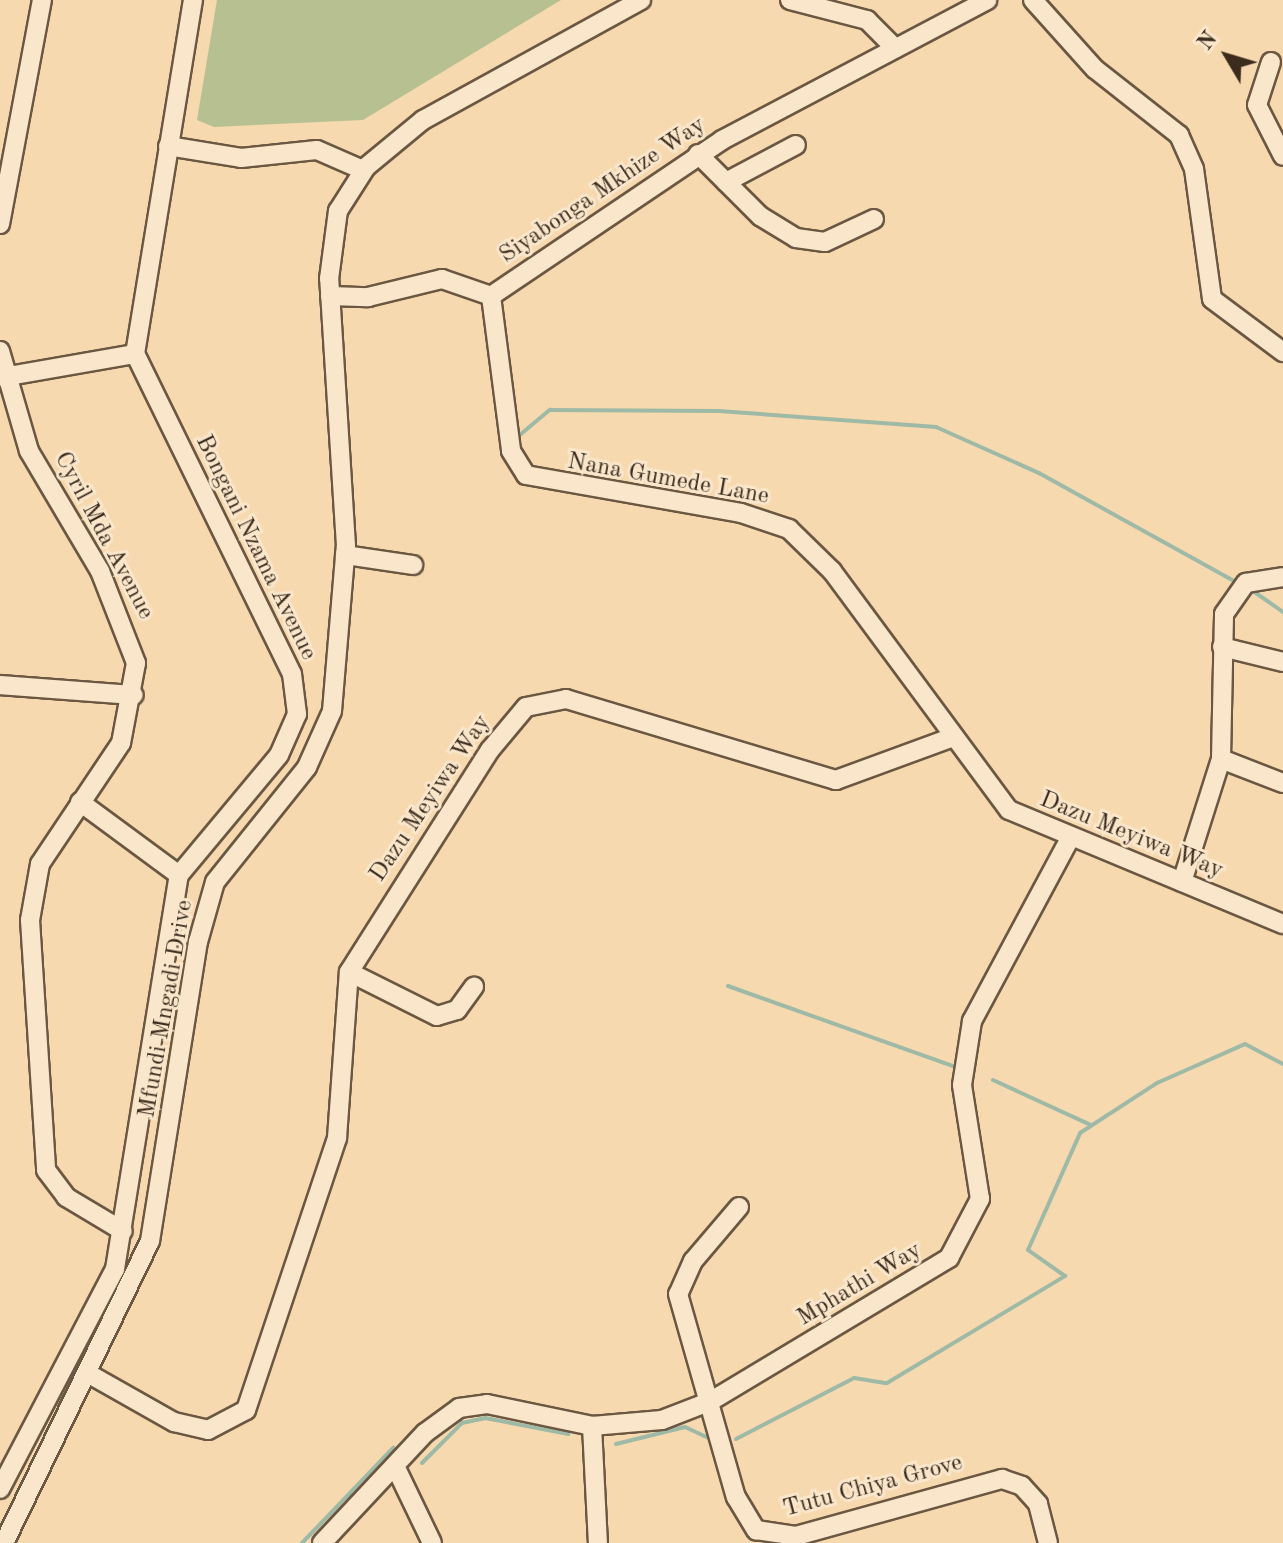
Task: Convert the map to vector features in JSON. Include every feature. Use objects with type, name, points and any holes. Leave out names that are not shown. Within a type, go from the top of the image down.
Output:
[{"type":"street","points":[[0,224],[42,0]]},
{"type":"street","points":[[3,377],[135,354],[193,0]]},
{"type":"street","name":"Mfundi Mngadi Drive","points":[[4,1543],[89,1374],[157,1217],[198,942],[215,882],[307,767],[332,711],[345,555],[330,296],[331,235],[363,170],[423,120],[641,0]]},
{"type":"street","points":[[790,0],[867,20],[895,48]]},
{"type":"street","name":"Siyabonga Mkhize Way","points":[[516,466],[491,296],[698,154],[987,0]]},
{"type":"street","points":[[1033,0],[1095,69],[1179,135],[1194,169],[1212,299],[1280,344]]},
{"type":"street","points":[[1271,62],[1257,105],[1283,156]]},
{"type":"street","points":[[726,182],[796,145]]},
{"type":"street","points":[[168,146],[241,158],[317,150],[363,170]]},
{"type":"street","points":[[698,154],[760,216],[812,242],[874,219]]},
{"type":"street","points":[[330,296],[381,296],[442,279],[491,296]]},
{"type":"street","name":"Cyril Mda Avenue","points":[[0,351],[3,377],[29,451],[127,625],[136,663],[134,695],[121,743],[51,844],[33,890],[42,1150],[53,1185],[123,1231]]},
{"type":"street","name":"Bongani Nzama Avenue","points":[[135,354],[298,695],[279,755],[179,875]]},
{"type":"street","name":"Nana Gumede Lane","points":[[516,466],[543,482],[741,513],[789,529],[832,571],[951,738]]},
{"type":"street","points":[[345,555],[413,565]]},
{"type":"street","points":[[1182,882],[1221,759],[1222,647],[1234,593],[1259,576],[1283,577]]},
{"type":"street","points":[[1222,647],[1283,662]]},
{"type":"street","points":[[0,685],[134,695]]},
{"type":"street","name":"Dazu Meyiwa Way","points":[[89,1374],[174,1422],[208,1430],[246,1410],[337,1138],[349,972],[509,723],[545,699],[585,704],[836,780],[951,738],[1009,810],[1069,840],[1283,924]]},
{"type":"street","points":[[1221,759],[1283,783]]},
{"type":"street","points":[[0,1489],[104,1294],[123,1231],[179,875],[80,802]]},
{"type":"street","name":"Mphathi Way","points":[[395,1466],[459,1408],[487,1404],[592,1426],[641,1425],[711,1401],[922,1280],[969,1228],[980,1199],[962,1085],[972,1021],[1069,840]]},
{"type":"street","points":[[349,972],[389,998],[443,1017],[474,987]]},
{"type":"street","points":[[711,1401],[678,1294],[693,1261],[739,1207]]},
{"type":"street","name":"Tutu Chiya Grove","points":[[711,1401],[743,1515],[772,1538],[989,1480],[1022,1486],[1038,1504],[1048,1543]]},
{"type":"street","points":[[592,1426],[598,1543]]},
{"type":"street","points":[[322,1543],[395,1466],[432,1543]]},
{"type":"green space","points":[[217,0],[561,0],[363,120],[214,127],[197,120]]},
{"type":"waterway","points":[[521,434],[550,410],[719,411],[936,427],[1039,473],[1234,581]]},
{"type":"waterway","points":[[1253,591],[1283,612]]},
{"type":"waterway","points":[[728,986],[953,1066]]},
{"type":"waterway","points":[[736,1439],[854,1378],[887,1383],[1065,1276],[1028,1250],[1080,1133],[1157,1083],[1245,1044],[1283,1064]]},
{"type":"waterway","points":[[993,1080],[1091,1125]]},
{"type":"waterway","points":[[422,1463],[462,1423],[485,1418],[568,1434]]},
{"type":"waterway","points":[[616,1444],[685,1427],[711,1439]]},
{"type":"waterway","points":[[302,1543],[393,1448]]}]
